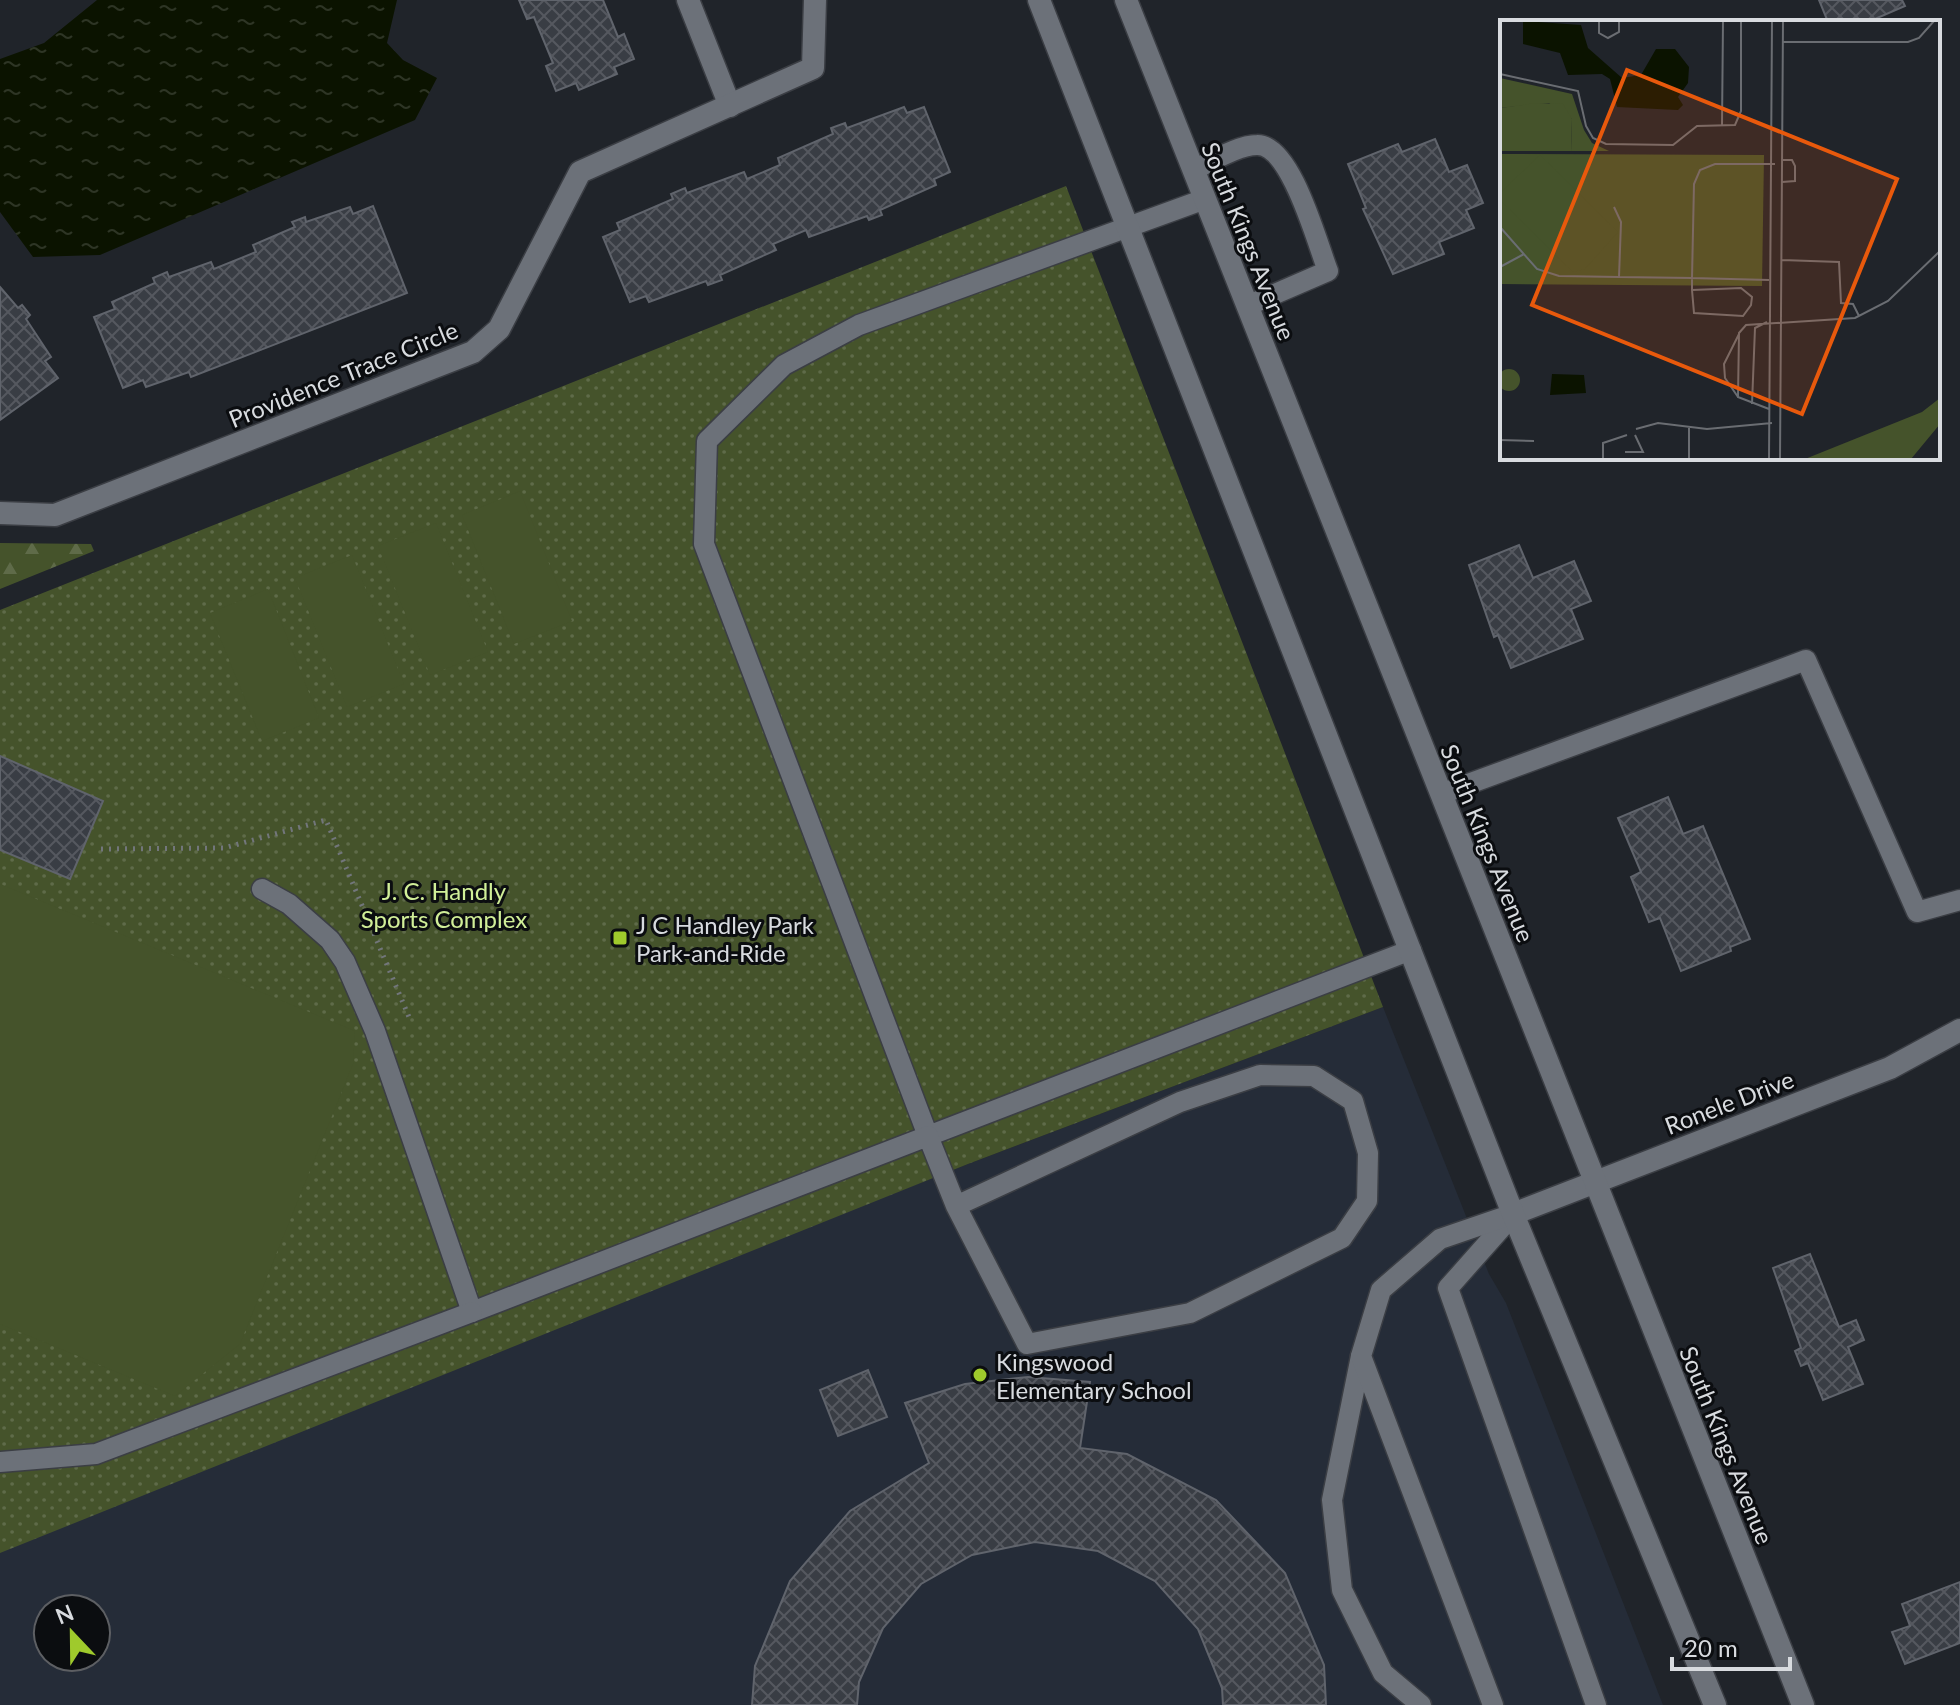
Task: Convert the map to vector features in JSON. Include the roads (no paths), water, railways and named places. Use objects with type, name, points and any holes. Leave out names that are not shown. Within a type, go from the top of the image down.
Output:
[{"type":"main road","points":[[688,0],[730,106]]},
{"type":"main road","name":"Providence Trace Circle","points":[[0,513],[55,515],[473,352],[499,329],[580,172],[813,68],[815,0]]},
{"type":"main road","points":[[1039,0],[1513,1214],[1715,1705]]},
{"type":"main road","name":"South Kings Avenue","points":[[1126,0],[1803,1705]]},
{"type":"main road","name":"Ronele Drive","points":[[1513,1214],[1890,1068],[1960,1030]]},
{"type":"lane","points":[[1193,170],[1255,144],[1270,147],[1291,173],[1328,271],[1247,306]]},
{"type":"lane","points":[[956,1206],[1180,1102],[1260,1075],[1314,1076],[1353,1101],[1368,1153],[1367,1201],[1342,1238],[1190,1313],[1027,1344],[956,1206],[704,544],[707,441],[784,365],[859,325],[1205,199]]},
{"type":"lane","points":[[1441,794],[1806,660],[1917,912],[1960,900]]},
{"type":"lane","points":[[262,889],[289,904],[330,940],[345,962],[375,1031],[472,1312]]},
{"type":"lane","points":[[0,1462],[96,1454],[1411,950]]},
{"type":"lane","points":[[1421,1705],[1383,1673],[1342,1590],[1332,1500],[1361,1356],[1381,1290],[1440,1239],[1513,1214]]},
{"type":"lane","points":[[1513,1214],[1448,1288],[1596,1705]]},
{"type":"lane","points":[[1361,1356],[1493,1705]]},
{"type":"water","points":[[97,0],[397,0],[387,43],[403,60],[437,78],[415,120],[100,255],[33,257],[0,212],[0,59],[44,43]]},
{"type":"place","name":"J C Handley Park Park-and-Ride","points":[[620,938]]},
{"type":"place","name":"Kingswood Elementary School","points":[[980,1375]]},
{"type":"park label","name":"J. C. Handly Sports Complex","points":[[444,904]]}]
